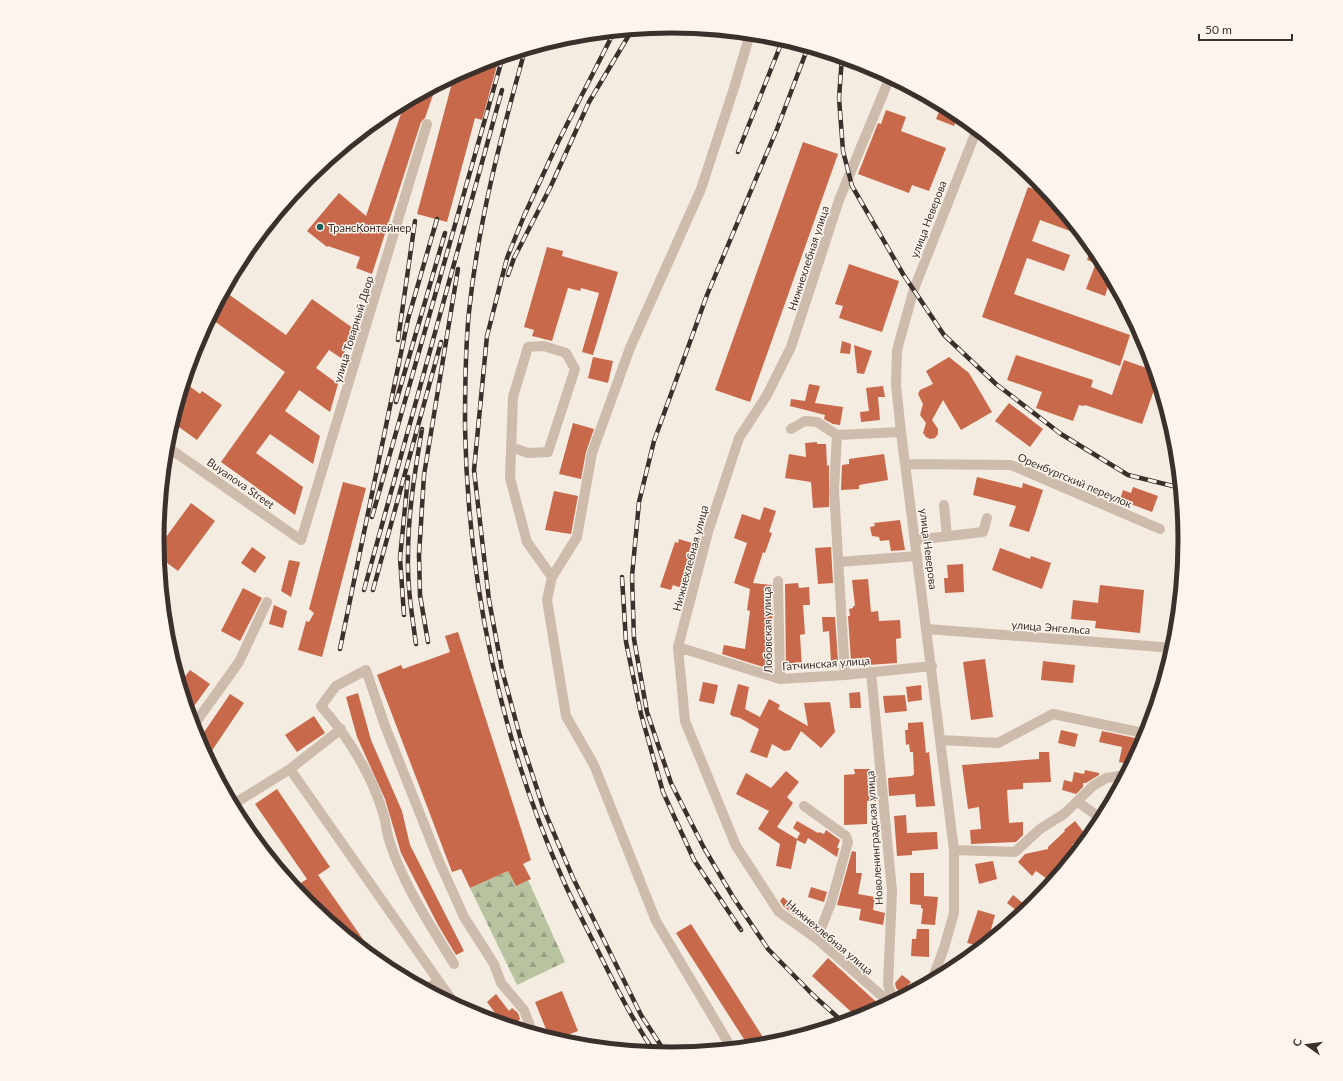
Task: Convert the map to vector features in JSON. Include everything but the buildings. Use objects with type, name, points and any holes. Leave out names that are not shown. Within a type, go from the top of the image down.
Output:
[{"type":"street","points":[[729,1045],[656,921],[594,764],[566,716],[546,600],[552,577],[578,537],[592,453],[630,348],[700,189],[734,88],[749,39]]},
{"type":"street","name":"Нижнехлебная улица","points":[[887,1000],[817,939],[779,912],[736,846],[684,721],[678,647],[708,532],[739,438],[767,395],[792,347],[839,200],[888,81]]},
{"type":"street","name":"улица Товарный Двор","points":[[301,540],[427,124]]},
{"type":"street","name":"улица Неверова","points":[[935,973],[954,913],[954,850],[932,666],[901,432],[896,385],[897,350],[914,289],[975,134]]},
{"type":"street","points":[[511,447],[528,453],[548,452],[575,369],[566,353],[544,346],[528,348],[513,397],[511,447],[510,478],[527,542],[552,577]]},
{"type":"street","points":[[791,429],[806,421],[817,422],[837,435],[901,432]]},
{"type":"street","points":[[837,435],[834,490],[845,675]]},
{"type":"street","name":"Buyanova Street","points":[[172,450],[301,540]]},
{"type":"street","name":"Оренбургский переулок","points":[[906,464],[1011,465],[1160,529]]},
{"type":"street","points":[[944,505],[947,536]]},
{"type":"street","points":[[916,540],[983,532],[987,518]]},
{"type":"street","points":[[839,562],[917,556]]},
{"type":"street","name":"Лобовская улица","points":[[778,581],[780,679]]},
{"type":"street","points":[[197,720],[239,662],[267,602]]},
{"type":"street","name":"улица Энгельса","points":[[927,630],[1167,648]]},
{"type":"street","name":"Гатчинская улица","points":[[678,647],[780,679],[845,675],[932,666]]},
{"type":"street","points":[[454,964],[418,906],[390,843],[383,815],[360,759],[341,729],[321,706],[336,686],[366,670],[385,726],[438,859],[464,917],[494,964],[501,983],[524,1010],[531,1028]]},
{"type":"street","name":"Новоленинградская улица","points":[[871,672],[892,891],[888,986],[892,998]]},
{"type":"street","points":[[941,740],[998,743],[1053,714],[1141,733]]},
{"type":"street","points":[[237,802],[290,769],[341,729]]},
{"type":"street","points":[[290,769],[450,997]]},
{"type":"street","points":[[954,850],[1015,852],[1040,829],[1064,814],[1093,786],[1106,778],[1121,776]]},
{"type":"street","points":[[1078,802],[1097,816]]},
{"type":"street","points":[[804,806],[846,836],[848,842],[831,903],[817,939]]},
{"type":"street","points":[[430,987],[438,981]]},
{"type":"green space","points":[[508,871],[516,886],[528,880],[565,962],[517,985],[470,888]]},
{"type":"railway","points":[[508,275],[514,258],[550,188],[589,102],[629,35]]},
{"type":"railway","points":[[612,36],[559,140],[524,216],[507,258],[487,336],[474,470],[489,600],[502,670],[521,740],[544,810],[573,878],[641,1015],[662,1048]]},
{"type":"railway","points":[[738,152],[781,45]]},
{"type":"railway","points":[[806,51],[777,129],[707,295],[654,441],[639,502],[632,576],[634,639],[647,712],[671,783],[704,848],[733,897],[768,949],[813,995],[840,1019]]},
{"type":"railway","points":[[524,55],[491,180],[478,246],[469,312],[466,355],[465,427],[467,485],[473,544],[481,602],[505,716],[522,773],[541,828],[567,890],[630,1013],[651,1047]]},
{"type":"railway","points":[[372,517],[501,63]]},
{"type":"railway","points":[[842,63],[839,98],[843,151],[852,186],[903,274],[944,335],[996,384],[1061,434],[1128,475],[1176,487]]},
{"type":"railway","points":[[364,590],[502,90]]},
{"type":"railway","points":[[340,649],[408,319],[437,219]]},
{"type":"railway","points":[[398,340],[415,221]]},
{"type":"railway","points":[[396,402],[445,233]]},
{"type":"railway","points":[[428,642],[420,595],[419,555],[424,475],[458,269]]},
{"type":"railway","points":[[373,590],[441,342]]},
{"type":"railway","points":[[416,644],[409,589],[408,540],[412,492],[422,429]]},
{"type":"railway","points":[[404,615],[400,558],[408,477]]},
{"type":"railway","points":[[622,577],[626,642],[641,714],[663,792],[694,860],[741,930]]},
{"type":"place","name":"ТрансКонтейнер","points":[[320,227]]}]
